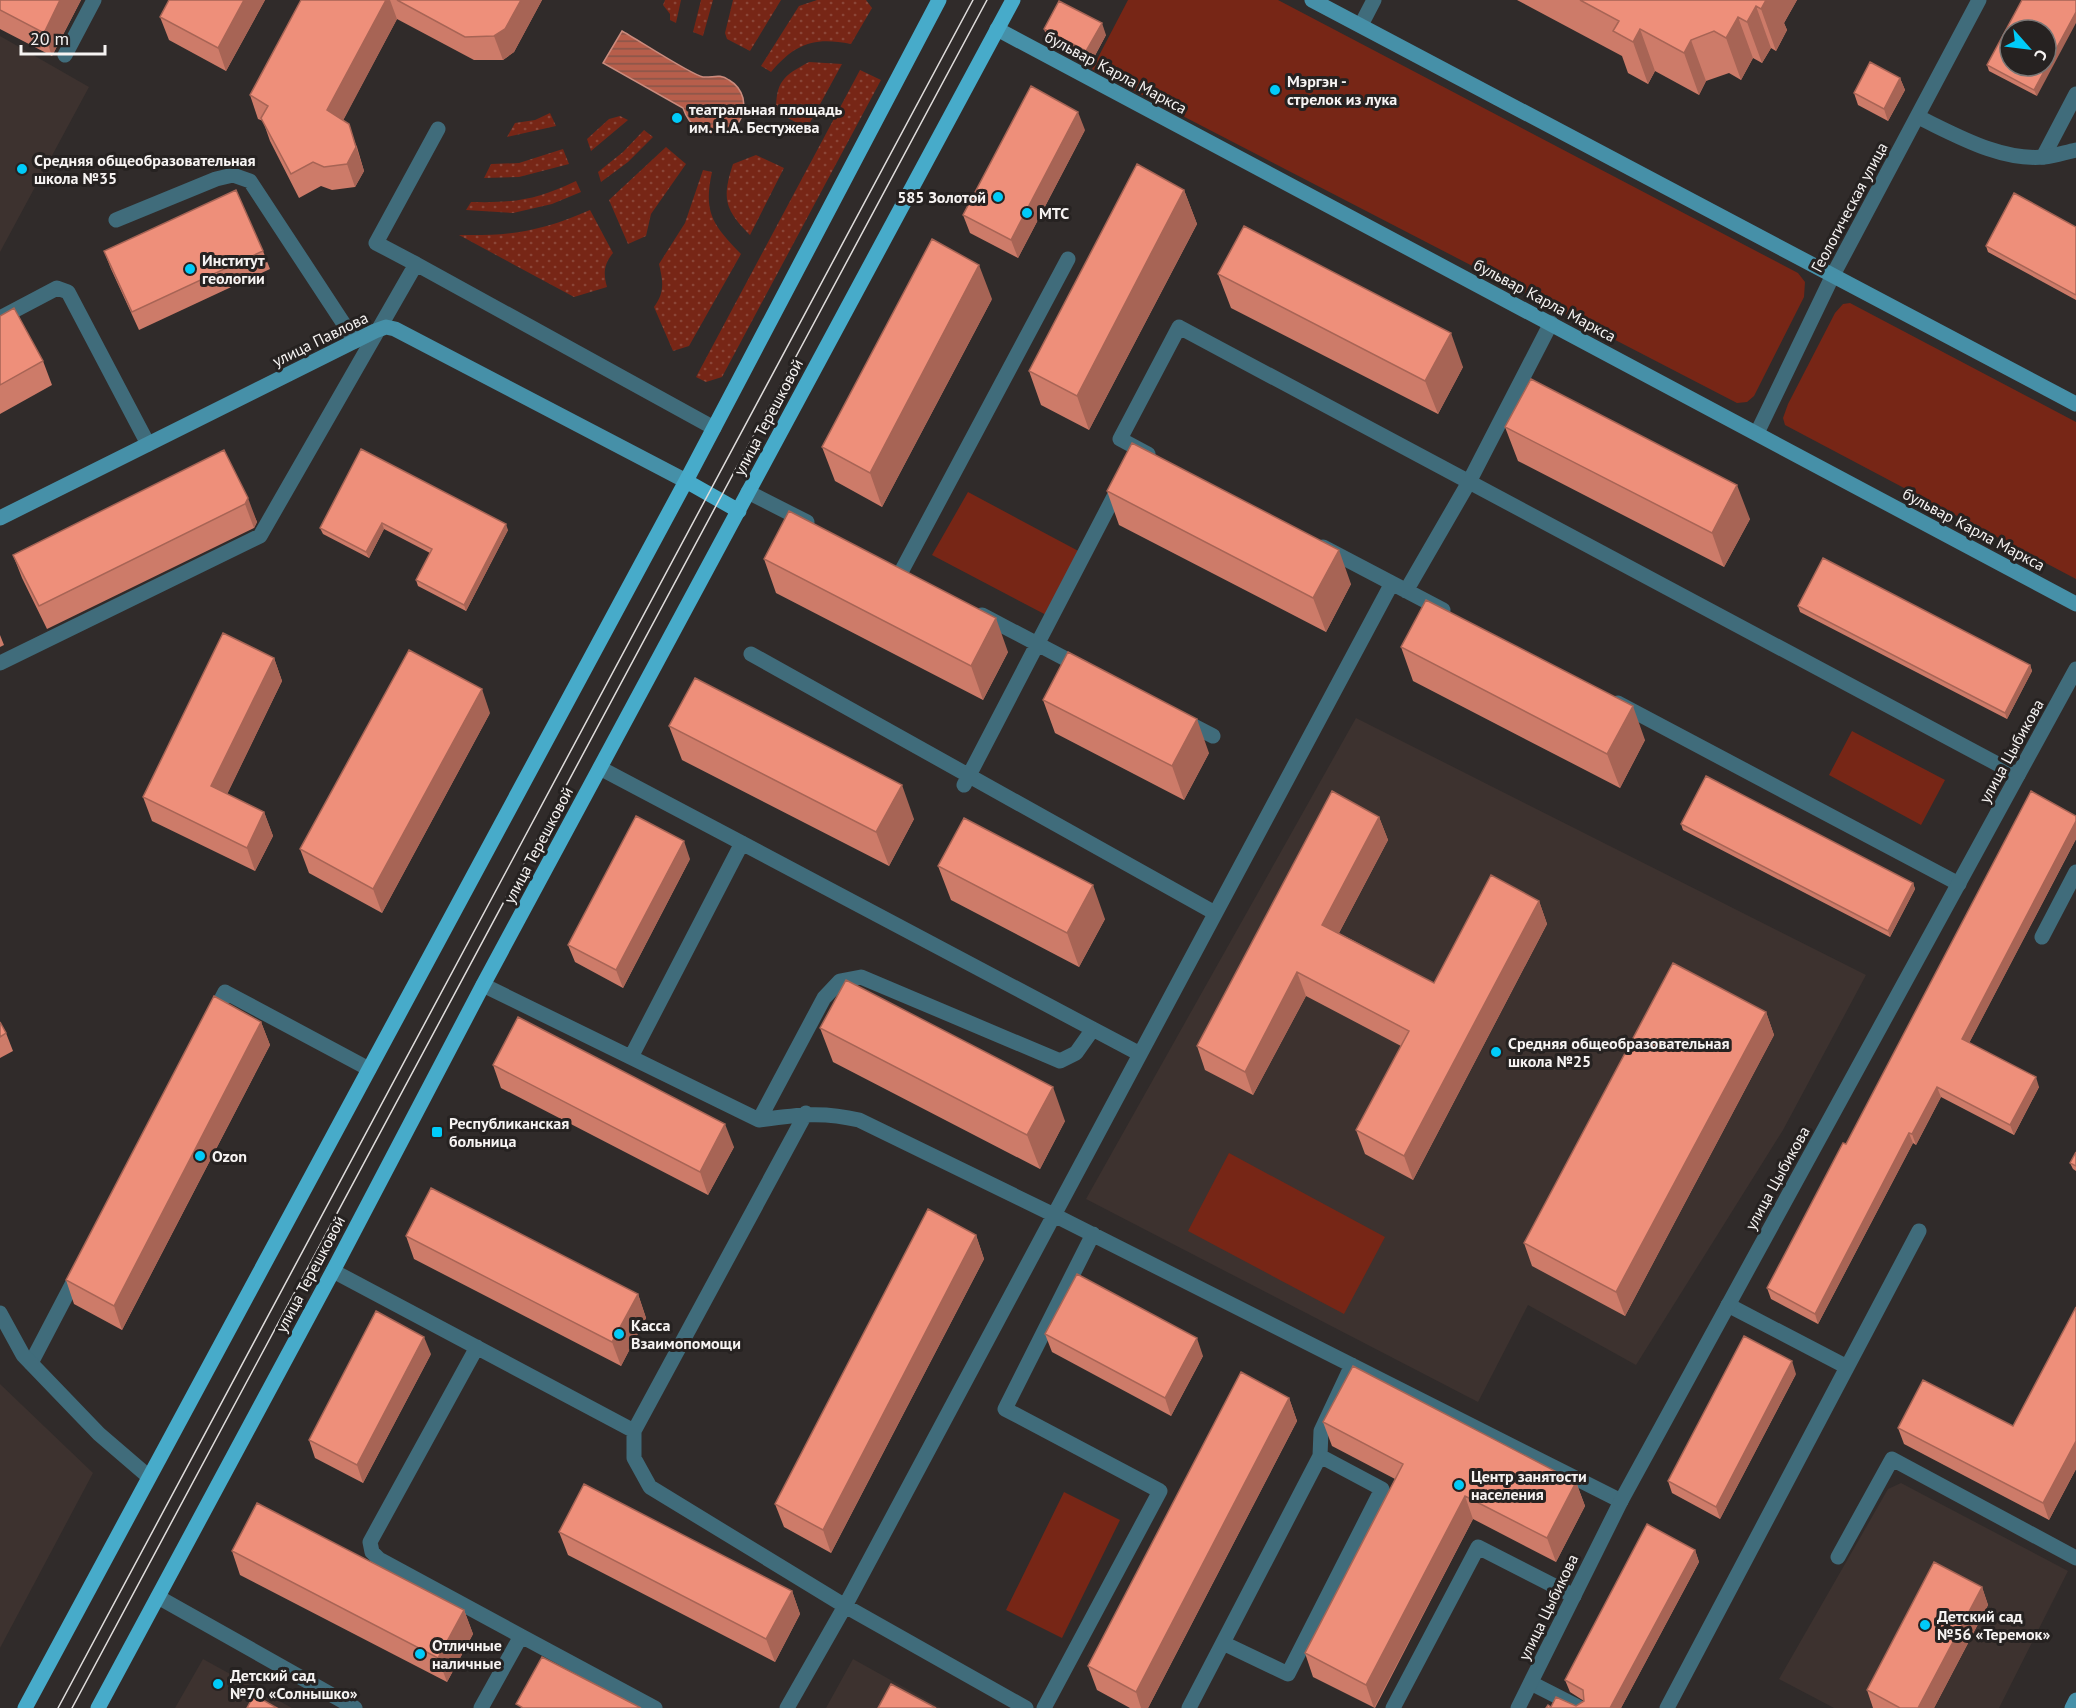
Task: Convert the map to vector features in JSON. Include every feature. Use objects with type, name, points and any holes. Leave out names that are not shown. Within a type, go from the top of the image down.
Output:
[{"type":"main road","points":[[25,1708],[686,482],[939,0]]},
{"type":"main road","name":"улица Терешковой","points":[[98,1708],[333,1271],[483,985],[1013,0]]},
{"type":"main road","points":[[686,482],[739,511]]},
{"type":"street","points":[[65,55],[94,0]]},
{"type":"street","points":[[1312,0],[2076,404]]},
{"type":"street","points":[[1361,25],[1374,0]]},
{"type":"street","name":"Геологическая улица","points":[[1757,433],[1833,275],[1979,0]]},
{"type":"street","name":"бульвар Карла Маркса","points":[[997,29],[2076,604]]},
{"type":"street","points":[[2043,157],[2076,94]]},
{"type":"street","points":[[1918,117],[1976,144],[2006,153],[2043,157],[2076,150]]},
{"type":"street","points":[[438,129],[376,243],[714,428]]},
{"type":"street","points":[[116,220],[216,179],[233,175],[250,181],[355,341]]},
{"type":"street","points":[[901,572],[1068,259]]},
{"type":"street","points":[[0,663],[260,536],[416,264]]},
{"type":"street","points":[[0,318],[57,288],[68,292],[148,444]]},
{"type":"street","points":[[1406,591],[1469,482],[1551,323]]},
{"type":"street","points":[[1160,460],[1120,440],[1179,327],[2018,775]]},
{"type":"street","name":"улица Павлова","points":[[0,518],[379,329],[395,329],[686,482]]},
{"type":"street","points":[[966,779],[1125,476]]},
{"type":"street","points":[[748,492],[822,530]]},
{"type":"street","points":[[1307,539],[1458,618]]},
{"type":"street","points":[[787,1708],[845,1606],[1392,583]]},
{"type":"street","points":[[963,605],[1099,676]]},
{"type":"street","points":[[750,654],[966,779],[1215,913]]},
{"type":"street","name":"улица Цыбикова","points":[[1518,1708],[1621,1500],[2076,669]]},
{"type":"street","points":[[1604,696],[1959,884]]},
{"type":"street","points":[[1171,715],[1212,736]]},
{"type":"street","points":[[600,768],[1140,1054]]},
{"type":"street","points":[[631,1057],[742,843]]},
{"type":"street","points":[[2042,936],[2076,872]]},
{"type":"street","points":[[759,1120],[824,998],[840,981],[861,977],[1060,1060],[1076,1053],[1093,1029]]},
{"type":"street","points":[[483,985],[759,1120],[806,1113],[831,1114],[859,1120],[1093,1234],[1621,1500]]},
{"type":"street","points":[[203,1035],[225,992],[369,1069]]},
{"type":"street","points":[[806,1113],[634,1431],[634,1458],[650,1487],[845,1606],[1026,1708]]},
{"type":"street","points":[[1667,1708],[1919,1231]]},
{"type":"street","points":[[1044,1708],[1160,1491],[1005,1409],[1093,1234]]},
{"type":"street","points":[[31,1363],[87,1257]]},
{"type":"street","points":[[333,1271],[634,1431]]},
{"type":"street","points":[[1728,1305],[1847,1367]]},
{"type":"street","points":[[0,1313],[5,1332],[23,1355],[99,1434],[149,1477]]},
{"type":"street","points":[[477,1347],[370,1542],[372,1552],[380,1559],[655,1708]]},
{"type":"street","points":[[1189,1708],[1320,1456],[1321,1431],[1352,1365]]},
{"type":"street","points":[[1223,1643],[1288,1674],[1383,1489],[1320,1456]]},
{"type":"street","points":[[1838,1557],[1892,1459],[2076,1558]]},
{"type":"street","points":[[1393,1708],[1478,1547],[1574,1596]]},
{"type":"street","points":[[158,1597],[355,1708]]},
{"type":"street","points":[[481,1708],[521,1636]]},
{"type":"street","points":[[1531,1683],[1580,1708]]},
{"type":"street","points":[[2072,1708],[2076,1700]]},
{"type":"shaded area","points":[[665,0],[681,0],[676,23],[670,20],[670,14],[663,5]]},
{"type":"shaded area","points":[[701,0],[713,0],[703,36],[693,32]]},
{"type":"shaded area","points":[[733,0],[781,0],[750,51],[727,39],[725,33]]},
{"type":"shaded area","points":[[817,0],[866,0],[872,8],[851,44],[826,41],[807,44],[789,54],[771,72],[761,66],[799,6]]},
{"type":"shaded area","points":[[1128,0],[1278,0],[1798,273],[1805,282],[1804,297],[1754,396],[1747,402],[1737,403],[1092,69]]},
{"type":"shaded area","points":[[622,31],[697,75],[722,77],[732,82],[743,98],[743,111],[739,122],[731,129],[721,133],[710,134],[699,130],[690,121],[683,108],[603,63]]},
{"type":"shaded area","name":"Средняя общеобразовательная школа №35","points":[[0,36],[89,87],[0,252]]},
{"type":"shaded area","points":[[809,62],[842,64],[807,128],[776,112],[776,102],[780,86],[787,76]]},
{"type":"shaded area","points":[[860,70],[881,80],[722,377],[706,382],[696,377]]},
{"type":"shaded area","points":[[550,113],[556,126],[507,137],[515,123],[535,120]]},
{"type":"shaded area","points":[[620,116],[628,120],[591,151],[587,139],[609,119]]},
{"type":"shaded area","points":[[644,130],[653,137],[628,162],[601,182],[598,172],[623,152]]},
{"type":"shaded area","points":[[666,147],[686,164],[651,214],[646,236],[628,244],[609,200]]},
{"type":"shaded area","points":[[563,149],[569,164],[519,177],[484,178],[491,164],[519,163]]},
{"type":"shaded area","points":[[756,155],[784,168],[750,235],[730,210],[727,186],[733,164]]},
{"type":"shaded area","points":[[703,170],[712,172],[709,198],[713,218],[723,235],[741,254],[689,346],[673,351],[654,307],[662,286],[659,264],[685,223]]},
{"type":"shaded area","points":[[576,181],[581,192],[552,204],[513,213],[466,210],[471,202],[525,199]]},
{"type":"shaded area","points":[[590,210],[613,253],[605,269],[607,287],[574,297],[459,235],[526,231],[557,223]]},
{"type":"shaded area","points":[[1850,303],[2076,422],[2076,579],[1785,425],[1783,418],[1788,404],[1835,313],[1843,304]]},
{"type":"shaded area","points":[[968,492],[1084,554],[1050,617],[932,555]]},
{"type":"shaded area","name":"Средняя общеобразовательная школа №25","points":[[1356,718],[1866,975],[1783,1130],[1636,1365],[1528,1305],[1478,1402],[1086,1199]]},
{"type":"shaded area","points":[[1852,731],[1945,780],[1921,825],[1829,775]]},
{"type":"shaded area","points":[[1229,1153],[1385,1237],[1344,1314],[1188,1231]]},
{"type":"shaded area","points":[[0,1384],[93,1473],[0,1648]]},
{"type":"shaded area","name":"Детский сад №56 «Теремок»","points":[[1901,1483],[2068,1571],[1999,1708],[1834,1708],[1779,1679],[1888,1489]]},
{"type":"shaded area","points":[[1064,1492],[1120,1520],[1062,1638],[1006,1610]]},
{"type":"shaded area","name":"Детский сад №70 «Солнышко»","points":[[203,1659],[292,1708],[175,1708]]},
{"type":"shaded area","points":[[853,1659],[941,1708],[826,1708]]},
{"type":"building","points":[[0,0],[60,0],[44,33],[0,10]]},
{"type":"building","points":[[169,0],[244,0],[218,48],[160,17]]},
{"type":"building","points":[[301,0],[386,0],[327,110],[349,124],[356,147],[347,164],[324,167],[313,162],[291,174],[261,118],[268,106],[250,95]]},
{"type":"building","points":[[397,0],[521,0],[505,29],[494,36],[465,37]]},
{"type":"building","points":[[1580,0],[1766,0],[1761,9],[1756,6],[1747,22],[1738,17],[1726,38],[1714,31],[1691,40],[1684,53],[1640,29],[1633,42],[1613,31],[1619,21]]},
{"type":"building","points":[[2022,0],[2076,0],[2076,12],[2058,45],[2058,18],[2012,18]]},
{"type":"building","points":[[1059,1],[1102,23],[1086,51],[1044,29]]},
{"type":"building","points":[[1998,45],[1998,71],[1987,65]]},
{"type":"building","points":[[1870,62],[1900,78],[1884,109],[1854,93]]},
{"type":"building","points":[[2011,78],[2040,78],[2034,90]]},
{"type":"building","points":[[1031,86],[1078,112],[1011,240],[963,215]]},
{"type":"building","points":[[1137,164],[1184,190],[1077,396],[1029,371]]},
{"type":"building","name":"Институт геологии","points":[[236,190],[263,251],[132,312],[104,251]]},
{"type":"building","points":[[2014,193],[2076,227],[2076,295],[1986,246]]},
{"type":"building","points":[[1244,226],[1451,333],[1425,381],[1218,274]]},
{"type":"building","points":[[932,239],[979,265],[870,473],[822,447]]},
{"type":"building","points":[[14,308],[43,361],[0,385],[0,316]]},
{"type":"building","points":[[1531,379],[1737,485],[1712,533],[1505,427]]},
{"type":"building","points":[[1132,443],[1339,550],[1313,598],[1107,491]]},
{"type":"building","points":[[361,449],[506,524],[464,605],[416,580],[432,549],[382,523],[366,552],[320,528]]},
{"type":"building","points":[[224,450],[248,498],[245,504],[39,606],[13,555]]},
{"type":"building","points":[[789,511],[996,618],[971,666],[764,559]]},
{"type":"building","points":[[1823,558],[2030,665],[2005,713],[1798,606]]},
{"type":"building","points":[[1426,600],[1633,706],[1607,754],[1401,647]]},
{"type":"building","points":[[223,633],[274,658],[211,786],[264,812],[247,848],[143,797]]},
{"type":"building","points":[[409,650],[482,689],[373,889],[300,849]]},
{"type":"building","points":[[1068,652],[1197,719],[1172,766],[1043,700]]},
{"type":"building","points":[[695,678],[902,785],[876,832],[669,726]]},
{"type":"building","points":[[1706,776],[1913,883],[1888,931],[1681,824]]},
{"type":"building","points":[[1332,791],[1379,817],[1322,925],[1434,983],[1491,875],[1539,901],[1404,1156],[1356,1130],[1409,1031],[1297,972],[1245,1072],[1197,1046]]},
{"type":"building","points":[[2031,791],[2076,816],[2076,821],[1962,1039],[2036,1077],[2010,1125],[1937,1087],[1912,1134],[1909,1133],[1815,1314],[1767,1288],[1843,1143],[1846,1144]]},
{"type":"building","points":[[636,816],[684,841],[616,970],[568,945]]},
{"type":"building","points":[[964,818],[1093,885],[1067,933],[938,866]]},
{"type":"building","points":[[1673,963],[1766,1012],[1616,1292],[1524,1243]]},
{"type":"building","points":[[846,980],[1053,1087],[1027,1135],[820,1028]]},
{"type":"building","points":[[214,996],[261,1022],[114,1306],[66,1280]]},
{"type":"building","points":[[518,1017],[725,1124],[700,1172],[493,1065]]},
{"type":"building","points":[[0,1022],[6,1033],[0,1037]]},
{"type":"building","points":[[2076,1152],[2076,1166],[2070,1163]]},
{"type":"building","points":[[431,1188],[638,1294],[612,1342],[406,1236]]},
{"type":"building","points":[[928,1209],[976,1235],[823,1530],[775,1504]]},
{"type":"building","points":[[1077,1274],[1197,1338],[1165,1398],[1045,1334]]},
{"type":"building","points":[[2076,1307],[2076,1441],[2043,1503],[1898,1428],[1923,1380],[2013,1426]]},
{"type":"building","points":[[376,1311],[424,1337],[357,1465],[309,1440]]},
{"type":"building","points":[[1744,1336],[1792,1361],[1716,1507],[1668,1481]]},
{"type":"building","points":[[1353,1366],[1576,1482],[1547,1538],[1465,1496],[1366,1685],[1305,1653],[1403,1464],[1323,1422]]},
{"type":"building","points":[[1241,1372],[1289,1398],[1136,1692],[1088,1666]]},
{"type":"building","points":[[584,1484],[792,1591],[766,1639],[559,1532]]},
{"type":"building","points":[[257,1503],[464,1610],[438,1658],[232,1551]]},
{"type":"building","points":[[1647,1524],[1695,1550],[1610,1708],[1546,1708],[1548,1705],[1551,1707],[1556,1697],[1576,1706],[1584,1701],[1583,1690],[1565,1680]]},
{"type":"building","points":[[1934,1562],[1982,1587],[1918,1708],[1900,1708],[1867,1690]]},
{"type":"building","points":[[542,1657],[641,1708],[523,1708],[516,1704]]},
{"type":"building","points":[[891,1684],[936,1708],[878,1708]]},
{"type":"building","points":[[254,1695],[277,1708],[247,1708]]},
{"type":"tram line","points":[[58,1708],[973,0]]},
{"type":"tram line","points":[[72,1708],[987,0]]},
{"type":"place","name":"Мэргэн - стрелок из лука","points":[[1275,90]]},
{"type":"place","name":"театральная площадь им. Н.А. Бестужева","points":[[677,118]]},
{"type":"place","name":"Средняя общеобразовательная школа №35","points":[[22,169]]},
{"type":"place","name":"585 Золотой","points":[[998,197]]},
{"type":"place","name":"МТС","points":[[1027,213]]},
{"type":"place","name":"Институт геологии","points":[[190,269]]},
{"type":"place","name":"Средняя общеобразовательная школа №25","points":[[1496,1052]]},
{"type":"place","name":"Республиканская больница","points":[[437,1132]]},
{"type":"place","name":"Ozon","points":[[200,1156]]},
{"type":"place","name":"Касса Взаимопомощи","points":[[619,1334]]},
{"type":"place","name":"Центр занятости населения","points":[[1459,1485]]},
{"type":"place","name":"Детский сад №56 «Теремок»","points":[[1925,1625]]},
{"type":"place","name":"Отличные наличные","points":[[420,1654]]},
{"type":"place","name":"Детский сад №70 «Солнышко»","points":[[218,1684]]}]
